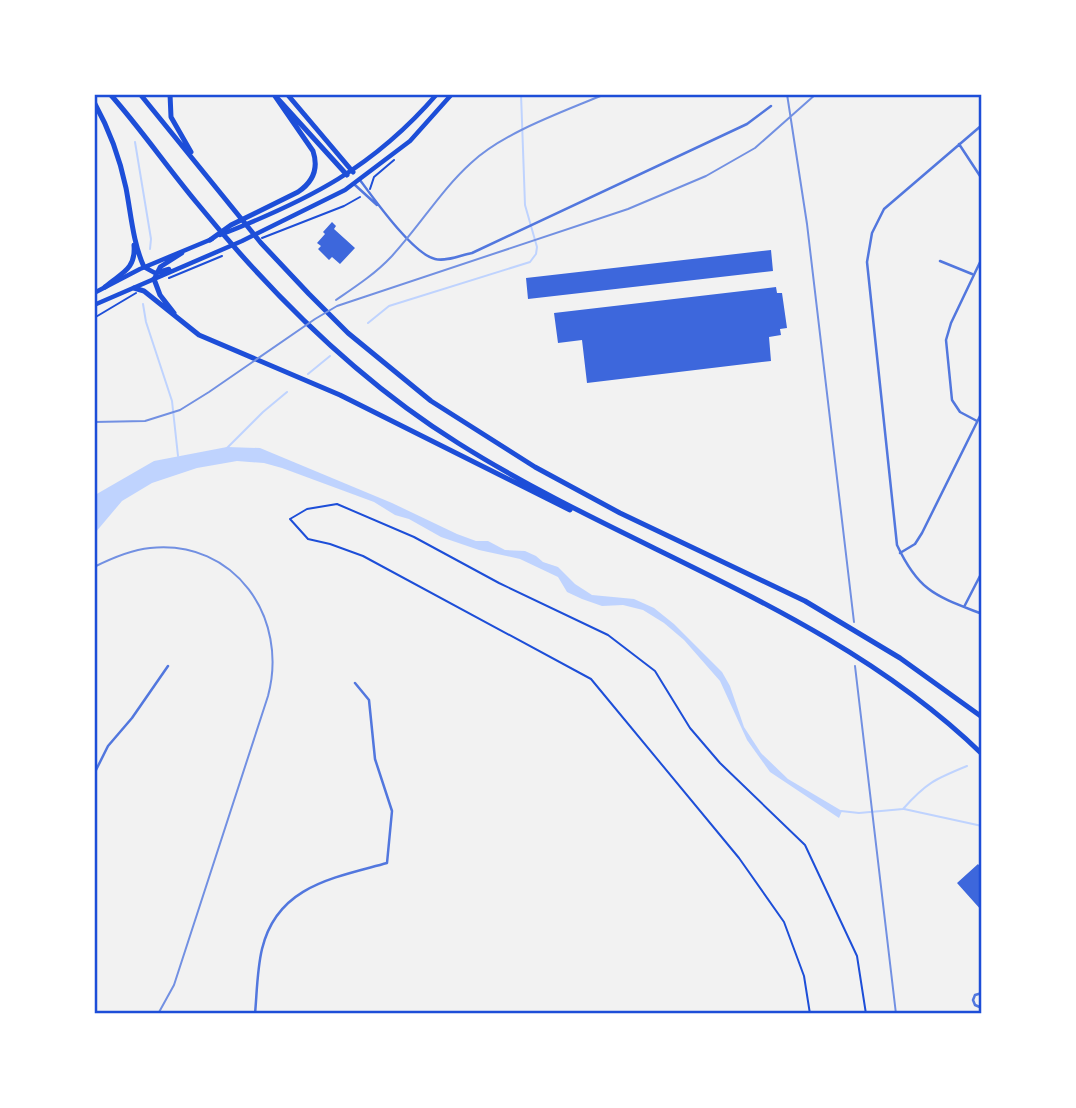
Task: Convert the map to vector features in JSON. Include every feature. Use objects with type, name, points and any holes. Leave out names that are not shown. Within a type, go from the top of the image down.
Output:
[{"type":"highway","points":[[110,94],[247,262],[289,307],[370,380],[438,430],[524,482],[795,620],[853,654],[918,698],[982,754]]},
{"type":"highway","points":[[140,94],[261,243],[309,294],[340,326],[431,401],[535,467],[620,513],[805,601],[846,624],[900,658],[982,717]]},
{"type":"highway","points":[[170,94],[176,129],[212,178],[215,188]]},
{"type":"highway","points":[[287,94],[350,174]]},
{"type":"highway","points":[[274,95],[350,174]]},
{"type":"highway","points":[[210,240],[232,225],[298,192],[314,174],[316,160],[313,151],[274,95]]},
{"type":"highway","points":[[94,102],[105,120],[120,166],[144,267]]},
{"type":"highway","points":[[105,288],[132,264],[133,228]]},
{"type":"highway","points":[[155,276],[160,295],[183,323]]},
{"type":"highway","points":[[135,291],[142,290],[199,335],[340,395],[550,502],[599,522]]},
{"type":"main road","points":[[94,293],[144,267],[291,206],[350,174],[403,131],[437,94]]},
{"type":"main road","points":[[94,305],[135,291],[155,276],[306,211],[355,185],[410,141],[452,94]]},
{"type":"main road","points":[[350,174],[360,180]]},
{"type":"main road","points":[[350,174],[355,185]]},
{"type":"main road","points":[[155,276],[162,265],[194,246]]},
{"type":"main road","points":[[144,267],[155,276]]},
{"type":"street","points":[[360,180],[408,238],[434,259],[444,260],[472,253],[747,124],[771,106]]},
{"type":"street","points":[[982,125],[884,209],[867,250],[867,275],[895,535],[912,573],[929,591],[982,614]]},
{"type":"street","points":[[959,144],[982,179]]},
{"type":"street","points":[[355,185],[382,209]]},
{"type":"street","points":[[977,421],[960,412],[952,400],[946,340],[951,323],[982,258]]},
{"type":"street","points":[[940,261],[974,274]]},
{"type":"street","points":[[901,553],[915,544],[922,533],[982,412]]},
{"type":"street","points":[[964,607],[982,572]]},
{"type":"street","points":[[94,774],[108,746],[132,718],[168,666]]},
{"type":"street","points":[[255,1013],[262,949],[270,925],[282,907],[297,894],[331,879],[387,863],[393,811],[375,759],[369,700],[355,683]]},
{"type":"street","points":[[982,993],[975,995],[973,1000],[975,1005],[982,1008]]},
{"type":"path","points":[[94,318],[135,291]]},
{"type":"path","points":[[810,1013],[804,976],[784,922],[739,858],[592,679],[363,556],[308,539],[290,519],[307,509],[337,504],[414,537],[499,583],[608,635],[655,671],[690,728],[720,763],[805,845],[857,956],[866,1013]]},
{"type":"water","points":[[227,447],[260,448],[392,503],[457,534],[476,541],[488,541],[505,550],[525,551],[558,567],[575,584],[592,595],[634,599],[654,608],[722,672],[730,686],[744,727],[761,753],[788,779],[842,811],[839,818],[770,772],[747,740],[720,681],[684,640],[664,623],[643,610],[623,605],[602,606],[582,599],[567,592],[558,577],[520,559],[479,550],[441,537],[374,502],[282,468],[264,463],[237,461],[197,468],[152,483],[122,501],[95,533],[95,495],[154,461]]},
{"type":"building","points":[[332,222],[336,226],[334,229],[355,248],[340,264],[332,257],[329,260],[318,249],[321,246],[317,243]]},
{"type":"building","points":[[771,250],[773,271],[528,299],[526,278]]},
{"type":"building","points":[[776,287],[777,293],[782,293],[787,328],[780,329],[781,335],[769,337],[771,361],[587,383],[582,340],[558,343],[554,313]]},
{"type":"building","points":[[978,864],[982,869],[982,911],[957,883]]},
{"type":"waterway","points":[[368,323],[389,306],[530,262],[536,254],[537,247],[525,205],[521,94]]},
{"type":"waterway","points":[[135,142],[151,239],[150,249]]},
{"type":"waterway","points":[[143,304],[146,322],[172,401],[178,456]]},
{"type":"waterway","points":[[308,374],[330,356]]},
{"type":"waterway","points":[[226,449],[287,392]]},
{"type":"waterway","points":[[841,811],[859,813],[903,809],[932,783],[967,766]]},
{"type":"waterway","points":[[904,809],[982,826]]},
{"type":"railway","points":[[336,300],[385,263],[450,185],[485,152],[517,132],[605,94]]},
{"type":"railway","points":[[787,94],[807,224],[854,622]]},
{"type":"railway","points":[[94,422],[145,421],[180,410],[337,306],[628,209],[706,176],[755,148],[816,94]]},
{"type":"railway","points":[[94,567],[121,555],[150,548],[180,549],[207,556],[230,570],[249,589],[262,613],[270,639],[272,667],[268,696],[174,985],[158,1014]]},
{"type":"railway","points":[[855,666],[896,1014]]}]
